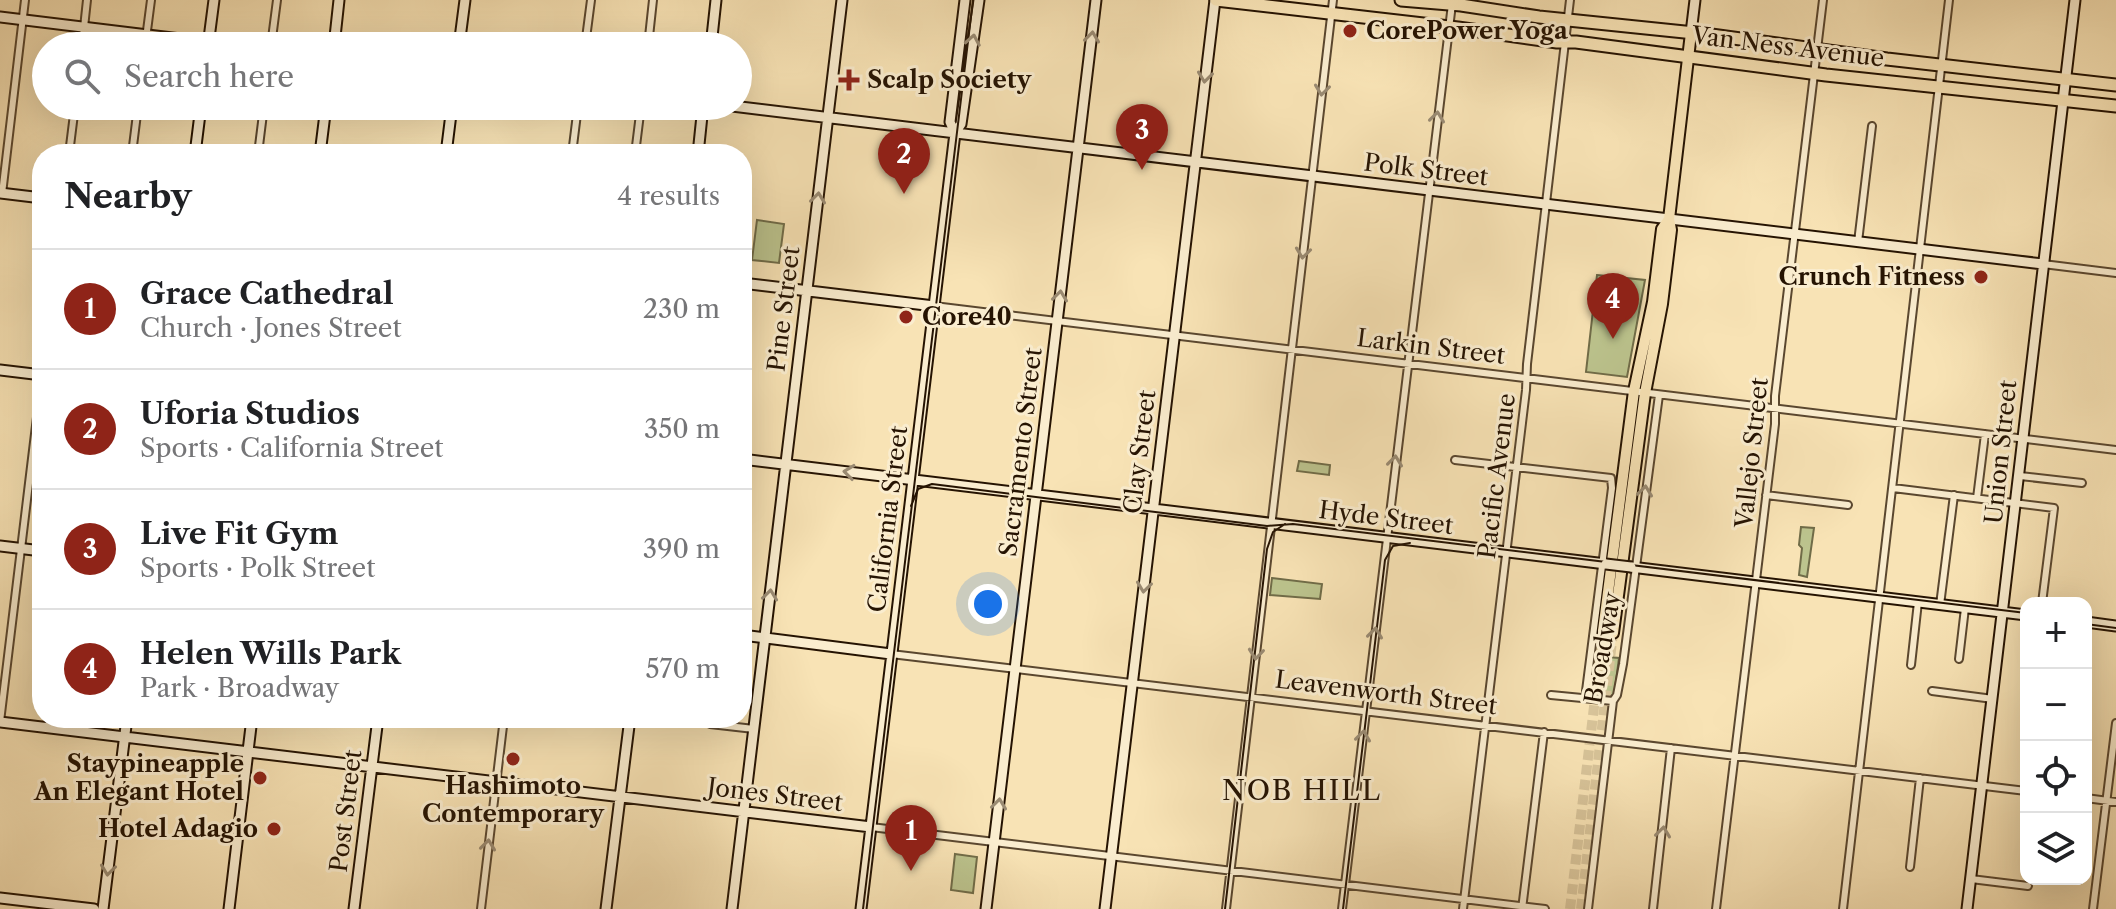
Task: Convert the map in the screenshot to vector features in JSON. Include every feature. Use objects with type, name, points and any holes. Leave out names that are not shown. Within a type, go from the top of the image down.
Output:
[{"type":"highway","name":"Van Ness Avenue","points":[[1215,0],[1332,6],[1449,26],[1688,58],[2116,106]]},
{"type":"highway","name":"Van Ness Avenue","points":[[1401,0],[1452,2],[1568,20],[2116,85]]},
{"type":"main road","name":"Broadway","points":[[1608,632],[1640,392],[1662,304],[1691,33]]},
{"type":"street","points":[[25,0],[1,194],[32,197]]},
{"type":"street","points":[[83,32],[87,0]]},
{"type":"street","points":[[147,32],[151,0]]},
{"type":"street","points":[[210,32],[214,0]]},
{"type":"street","points":[[273,32],[277,0]]},
{"type":"street","points":[[336,32],[339,0]]},
{"type":"street","points":[[461,32],[465,0]]},
{"type":"street","points":[[587,32],[591,0]]},
{"type":"street","points":[[650,32],[653,0]]},
{"type":"street","points":[[713,32],[716,0]]},
{"type":"street","name":"Pine Street","points":[[732,909],[842,0]]},
{"type":"street","name":"California Street","points":[[955,133],[950,122],[965,0]]},
{"type":"street","name":"California Street","points":[[861,909],[955,133],[961,124],[979,0]]},
{"type":"street","name":"Sacramento Street","points":[[986,909],[1096,0]]},
{"type":"street","name":"Clay Street","points":[[1105,909],[1215,0]]},
{"type":"street","name":"Pacific Avenue","points":[[1463,909],[1570,0]]},
{"type":"street","name":"Broadway","points":[[1691,33],[1695,0]]},
{"type":"street","name":"Vallejo Street","points":[[1716,909],[1823,0]]},
{"type":"street","points":[[1843,909],[1949,0]]},
{"type":"street","name":"Union Street","points":[[1967,909],[2075,0]]},
{"type":"street","points":[[1342,909],[1452,2]]},
{"type":"street","points":[[1226,909],[1332,6]]},
{"type":"street","points":[[0,17],[108,32]]},
{"type":"street","name":"Polk Street","points":[[752,108],[2116,273]]},
{"type":"street","points":[[70,144],[73,120]]},
{"type":"street","points":[[133,144],[136,120]]},
{"type":"street","points":[[196,144],[199,120]]},
{"type":"street","points":[[259,144],[262,120]]},
{"type":"street","points":[[321,144],[324,120]]},
{"type":"street","points":[[447,144],[450,120]]},
{"type":"street","points":[[573,144],[576,120]]},
{"type":"street","points":[[636,144],[639,120]]},
{"type":"street","points":[[699,144],[702,120]]},
{"type":"street","points":[[1858,242],[1872,126]]},
{"type":"street","name":"Larkin Street","points":[[752,284],[2116,450]]},
{"type":"street","points":[[0,370],[32,374]]},
{"type":"street","name":"Broadway","points":[[1588,909],[1613,701],[1623,664],[1659,395]]},
{"type":"street","points":[[1977,498],[1985,434]]},
{"type":"street","points":[[0,722],[32,457]]},
{"type":"street","name":"Hyde Street","points":[[752,460],[2020,614]]},
{"type":"street","points":[[1455,460],[1517,466]]},
{"type":"street","name":"Broadway","points":[[1517,466],[1611,478],[1604,564],[1586,691],[1588,697]]},
{"type":"street","points":[[2020,476],[2082,483]]},
{"type":"street","points":[[1893,488],[2054,508],[2043,597]]},
{"type":"street","points":[[1766,495],[1848,505]]},
{"type":"street","points":[[1940,605],[1954,495]]},
{"type":"street","points":[[0,546],[32,550]]},
{"type":"street","points":[[1911,665],[1918,602]]},
{"type":"street","points":[[1959,659],[1965,608]]},
{"type":"street","points":[[2092,623],[2116,626]]},
{"type":"street","name":"Leavenworth Street","points":[[752,636],[2020,790]]},
{"type":"street","points":[[1932,691],[1993,699]]},
{"type":"street","points":[[1551,695],[1613,701]]},
{"type":"street","name":"Jones Street","points":[[0,722],[32,726]]},
{"type":"street","points":[[2093,909],[2116,723]]},
{"type":"street","name":"Jones Street","points":[[50,728],[1545,909]]},
{"type":"street","points":[[103,909],[125,728]]},
{"type":"street","points":[[229,909],[251,728]]},
{"type":"street","name":"Post Street","points":[[354,909],[377,728]]},
{"type":"street","points":[[481,909],[503,728]]},
{"type":"street","points":[[606,909],[629,728]]},
{"type":"street","points":[[745,728],[754,729]]},
{"type":"street","points":[[1522,908],[1544,732]]},
{"type":"street","points":[[1653,909],[1671,748]]},
{"type":"street","points":[[1910,867],[1920,778]]},
{"type":"street","points":[[2092,799],[2116,802]]},
{"type":"street","points":[[1971,879],[2028,886]]},
{"type":"street","points":[[0,898],[94,909]]},
{"type":"green space","points":[[757,220],[784,224],[779,263],[752,260]]},
{"type":"green space","points":[[1597,275],[1645,280],[1627,377],[1586,372]]},
{"type":"green space","points":[[1299,461],[1330,465],[1329,475],[1297,471]]},
{"type":"green space","points":[[1801,527],[1814,528],[1807,577],[1799,575]]},
{"type":"green space","points":[[1272,578],[1322,584],[1320,599],[1270,595]]},
{"type":"green space","points":[[1596,656],[1619,658],[1614,696],[1592,694],[1599,663],[1595,661]]},
{"type":"green space","points":[[955,854],[977,857],[973,893],[951,890]]},
{"type":"tunnel","points":[[1570,909],[1603,631]]},
{"type":"tunnel","points":[[1581,909],[1613,633]]},
{"type":"tram line","points":[[863,909],[973,0]]},
{"type":"tram line","points":[[911,506],[918,489],[932,484],[1267,526],[1293,524],[2020,612]]},
{"type":"tram line","points":[[1225,909],[1267,549],[1273,532],[1285,524]]},
{"type":"tram line","points":[[1343,909],[1385,560],[1393,546],[1410,543]]},
{"type":"tram line","points":[[2092,625],[2116,628]]},
{"type":"place","name":"CorePower Yoga","points":[[1350,31]]},
{"type":"place","name":"Scalp Society","points":[[849,80]]},
{"type":"place","name":"Live Fit Gym","points":[[1142,170]]},
{"type":"place","name":"Uforia Studios","points":[[904,194]]},
{"type":"place","name":"Crunch Fitness","points":[[1981,277]]},
{"type":"place","name":"Core40","points":[[906,317]]},
{"type":"place","name":"Helen Wills Park","points":[[1613,339]]},
{"type":"place","name":"Hashimoto Contemporary","points":[[513,759]]},
{"type":"place","name":"Staypineapple An Elegant Hotel","points":[[260,778]]},
{"type":"place","name":"Hotel Adagio","points":[[274,829]]},
{"type":"place","name":"Grace Cathedral","points":[[911,871]]},
{"type":"district","name":"NOB HILL","points":[[1302,790]]}]
